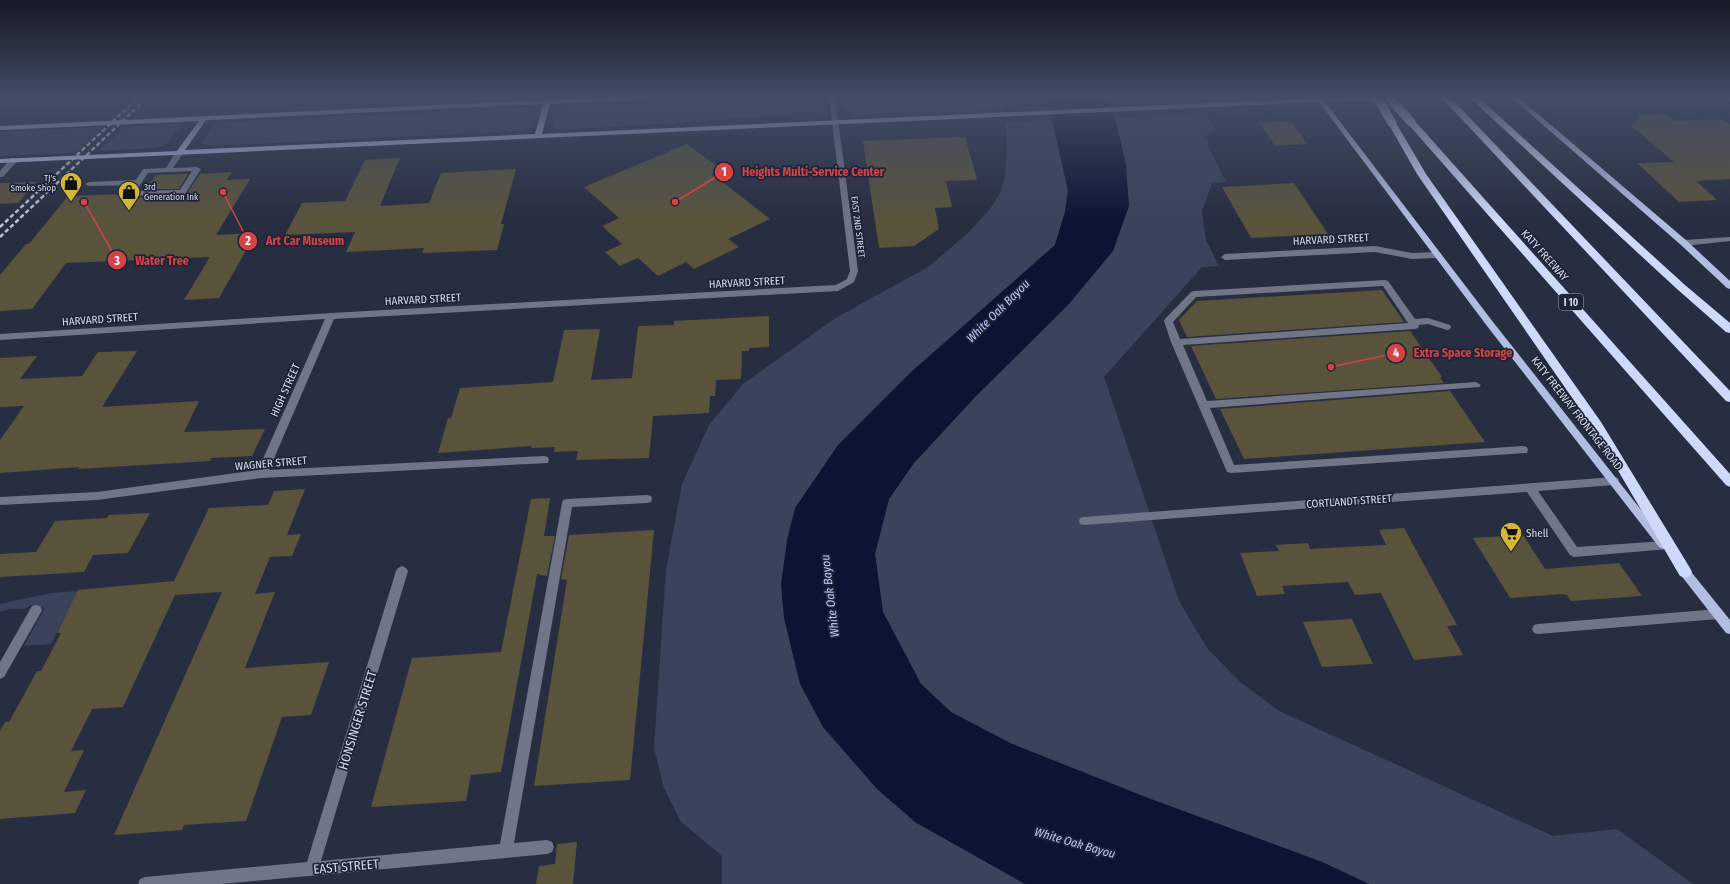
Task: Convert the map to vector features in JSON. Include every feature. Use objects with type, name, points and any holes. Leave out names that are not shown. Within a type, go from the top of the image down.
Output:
[{"type":"highway","points":[[1401,138],[1422,174],[1597,425],[1685,572]]},
{"type":"highway","name":"KATY FREEWAY","points":[[1425,138],[1730,482]]},
{"type":"highway","points":[[1483,138],[1730,398]]},
{"type":"highway","points":[[1517,138],[1681,287],[1730,329]]},
{"type":"main road","points":[[180,152],[190,138]]},
{"type":"main road","points":[[0,161],[508,138]]},
{"type":"main road","name":"KATY FREEWAY FRONTAGE ROAD","points":[[1349,138],[1437,255],[1730,629]]},
{"type":"main road","points":[[1562,138],[1684,243],[1730,286]]},
{"type":"street","name":"EAST 2ND STREET","points":[[837,138],[854,271],[852,280],[846,283]]},
{"type":"street","points":[[168,170],[180,152]]},
{"type":"street","points":[[0,175],[14,160]]},
{"type":"street","points":[[197,169],[182,192],[130,194],[146,171],[168,170],[197,169]]},
{"type":"street","points":[[89,184],[139,182]]},
{"type":"street","points":[[1684,243],[1730,239]]},
{"type":"street","name":"HARVARD STREET","points":[[1225,257],[1375,249],[1412,256],[1437,255]]},
{"type":"street","name":"HARVARD STREET","points":[[0,337],[331,316],[825,290],[838,288],[846,283]]},
{"type":"street","points":[[1176,342],[1415,326],[1385,283],[1194,294],[1168,321],[1176,342],[1231,469],[1523,450]]},
{"type":"street","name":"HIGH STREET","points":[[262,474],[331,316]]},
{"type":"street","points":[[1412,322],[1428,321],[1447,327]]},
{"type":"street","points":[[1204,405],[1476,385]]},
{"type":"street","name":"WAGNER STREET","points":[[0,501],[97,496],[262,474],[544,460]]},
{"type":"street","name":"CORTLANDT STREET","points":[[1084,521],[1614,481]]},
{"type":"street","points":[[1530,487],[1574,552],[1665,546]]},
{"type":"street","points":[[506,851],[567,503],[647,499]]},
{"type":"street","name":"HONSINGER STREET","points":[[312,869],[402,571]]},
{"type":"street","points":[[0,673],[36,610]]},
{"type":"street","points":[[1538,629],[1718,614]]},
{"type":"street","name":"EAST STREET","points":[[146,884],[547,847]]},
{"type":"shaded area","points":[[0,138],[91,138],[75,153],[0,156]]},
{"type":"shaded area","points":[[112,138],[171,138],[167,144],[157,148],[99,151]]},
{"type":"shaded area","points":[[205,138],[372,138],[213,146],[206,145],[202,142]]},
{"type":"shaded area","points":[[1007,138],[1056,138],[1068,190],[1065,212],[1055,245],[910,373],[838,445],[915,822],[1025,884],[722,884],[722,856],[681,822],[664,788],[654,748],[666,570],[682,484],[709,425],[743,384],[834,319],[928,267],[968,233],[990,209],[1000,193],[1005,178]]},
{"type":"shaded area","points":[[1120,138],[1205,138],[1226,182],[1212,183],[1202,211],[1206,240],[1219,266],[1202,267],[1104,377],[1179,601],[1207,648],[1239,681],[1279,711],[1553,836],[1617,829],[1693,884],[1369,884],[1322,862],[1148,798],[1010,743],[951,712],[921,684],[883,612],[875,554],[889,499],[914,463],[976,396],[1069,304],[1126,165]]},
{"type":"shaded area","points":[[78,591],[51,644],[24,646],[45,608],[31,605],[24,609],[10,609],[0,612],[0,604],[51,593]]},
{"type":"water","name":"White Oak Bayou","points":[[1056,138],[1120,138],[1126,165],[1129,206],[1113,251],[1069,304],[976,396],[914,463],[889,499],[875,554],[883,612],[921,684],[951,712],[1010,743],[1148,798],[1322,862],[1369,884],[1025,884],[915,822],[877,789],[823,727],[800,684],[784,618],[781,585],[787,540],[795,508],[838,445],[910,373],[1055,245],[1065,212],[1068,190]]},
{"type":"building","points":[[965,138],[977,180],[946,181],[952,207],[935,208],[939,229],[914,246],[879,248],[863,141]]},
{"type":"building","points":[[1270,138],[1303,138],[1307,144],[1275,146]]},
{"type":"building","points":[[1646,138],[1730,138],[1730,179],[1696,181],[1717,200],[1679,202],[1637,163],[1674,162]]},
{"type":"building","points":[[687,144],[721,169],[712,174],[770,219],[728,239],[739,247],[694,269],[686,262],[658,276],[638,258],[620,266],[605,252],[622,244],[602,226],[619,218],[584,187]]},
{"type":"building","points":[[400,158],[380,206],[429,203],[441,173],[516,169],[501,224],[504,224],[497,250],[422,253],[424,248],[346,252],[355,232],[285,235],[302,203],[345,201],[365,160]]},
{"type":"building","points":[[232,172],[226,180],[250,179],[216,235],[256,233],[219,298],[184,300],[210,257],[66,263],[32,309],[0,311],[0,275],[26,244],[29,244],[68,196],[125,194],[130,198],[185,196],[200,174]]},
{"type":"building","points":[[188,174],[179,189],[145,189],[156,175]]},
{"type":"building","points":[[36,182],[18,203],[0,204],[0,183]]},
{"type":"building","points":[[1294,183],[1328,234],[1251,238],[1222,187]]},
{"type":"building","points":[[1382,290],[1404,322],[1187,337],[1179,320],[1197,301]]},
{"type":"building","points":[[769,316],[769,347],[749,348],[749,351],[742,351],[741,379],[716,380],[715,396],[710,396],[709,413],[653,416],[649,458],[576,460],[578,451],[554,452],[555,447],[531,448],[532,446],[438,453],[448,418],[451,418],[460,388],[553,382],[564,330],[600,329],[591,380],[632,378],[638,326],[674,325],[674,321]]},
{"type":"building","points":[[1410,331],[1442,377],[1440,378],[1444,383],[1216,399],[1191,346]]},
{"type":"building","points":[[137,351],[102,407],[199,401],[184,432],[265,429],[252,456],[211,458],[210,461],[78,469],[80,467],[0,473],[0,440],[24,406],[0,407],[0,358],[37,356],[20,379],[82,376],[98,352]]},
{"type":"building","points":[[1450,391],[1485,442],[1244,459],[1220,409]]},
{"type":"building","points":[[305,489],[287,535],[301,534],[292,556],[270,557],[255,594],[275,592],[245,668],[329,662],[311,715],[282,717],[246,821],[184,825],[182,830],[114,835],[222,592],[175,595],[123,707],[92,709],[71,751],[84,750],[64,792],[86,790],[75,813],[0,819],[0,731],[5,722],[9,722],[37,671],[41,671],[61,633],[57,633],[78,590],[174,581],[209,508],[268,505],[274,491]]},
{"type":"building","points":[[550,498],[544,536],[555,536],[547,576],[537,574],[501,772],[471,775],[466,801],[371,807],[412,658],[501,652],[531,499]]},
{"type":"building","points":[[150,513],[128,553],[93,555],[84,572],[0,577],[0,554],[36,552],[55,521],[107,518],[109,515]]},
{"type":"building","points":[[1404,528],[1457,625],[1447,626],[1463,655],[1414,660],[1381,593],[1355,595],[1348,582],[1282,586],[1285,594],[1257,596],[1240,553],[1279,551],[1276,545],[1308,543],[1310,549],[1386,545],[1379,530]]},
{"type":"building","points":[[654,530],[630,780],[534,786],[567,580],[561,579],[569,535]]},
{"type":"building","points":[[1523,535],[1545,569],[1619,563],[1642,596],[1571,601],[1567,595],[1562,594],[1510,598],[1473,538]]},
{"type":"building","points":[[1352,619],[1373,664],[1322,667],[1303,622]]},
{"type":"building","points":[[577,842],[573,884],[536,884],[539,866],[555,864],[557,844]]},
{"type":"railway","points":[[0,227],[95,138]]},
{"type":"railway","points":[[0,237],[104,138]]},
{"type":"place","name":"Art Car Museum","points":[[223,192]]},
{"type":"place","name":"TJ's Smoke Shop","points":[[71,202]]},
{"type":"place","name":"Water Tree","points":[[84,202]]},
{"type":"place","name":"Heights Multi-Service Center","points":[[675,202]]},
{"type":"place","name":"3rd Generation Ink","points":[[129,212]]},
{"type":"place","name":"Extra Space Storage","points":[[1331,367]]},
{"type":"place","name":"Shell","points":[[1511,552]]}]
